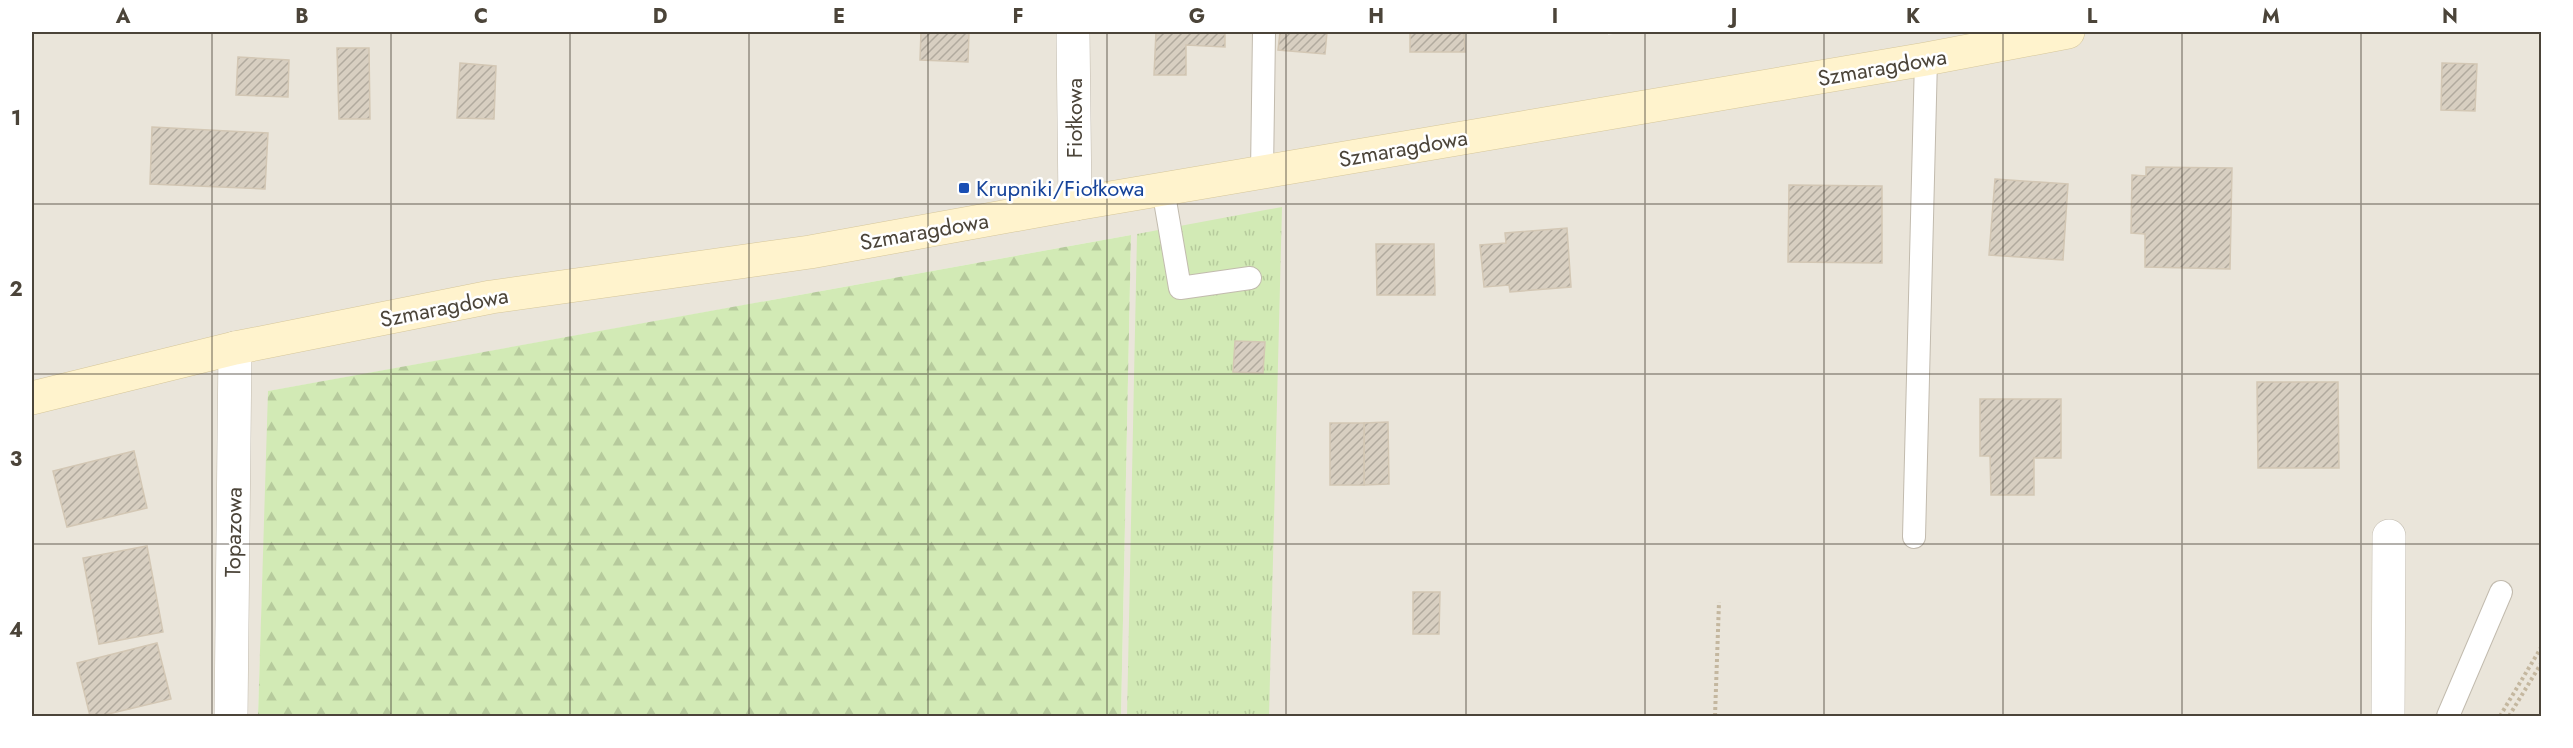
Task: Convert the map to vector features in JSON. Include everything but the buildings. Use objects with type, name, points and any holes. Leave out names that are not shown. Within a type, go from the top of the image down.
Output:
[{"type":"street","name":"Fiołkowa","points":[[1073,32],[1075,204]]},
{"type":"street","name":"Szmaragdowa","points":[[32,398],[235,348],[491,297],[810,252],[1075,204],[1926,60],[2025,36],[2068,32]]},
{"type":"street","name":"Topazowa","points":[[231,717],[235,348]]},
{"type":"street","points":[[2388,717],[2389,536]]},
{"type":"lane","points":[[1262,172],[1264,32]]},
{"type":"lane","points":[[1914,537],[1926,60]]},
{"type":"lane","points":[[1163,189],[1180,288],[1250,278]]},
{"type":"lane","points":[[2448,717],[2501,592]]},
{"type":"path","points":[[1715,717],[1719,602]]},
{"type":"path","points":[[2500,717],[2541,646]]},
{"type":"path","points":[[2510,717],[2541,662]]},
{"type":"shaded area","points":[[32,32],[1608,32],[1608,35],[1623,32],[2541,32],[2541,716],[1121,716],[1131,235],[269,391],[258,716],[32,716]]},
{"type":"green space","points":[[1282,207],[1269,716],[1127,716],[1137,234]]},
{"type":"green space","points":[[1131,235],[1121,716],[258,716],[268,391]]},
{"type":"place","name":"Krupniki/Fiołkowa","points":[[964,188]]}]
